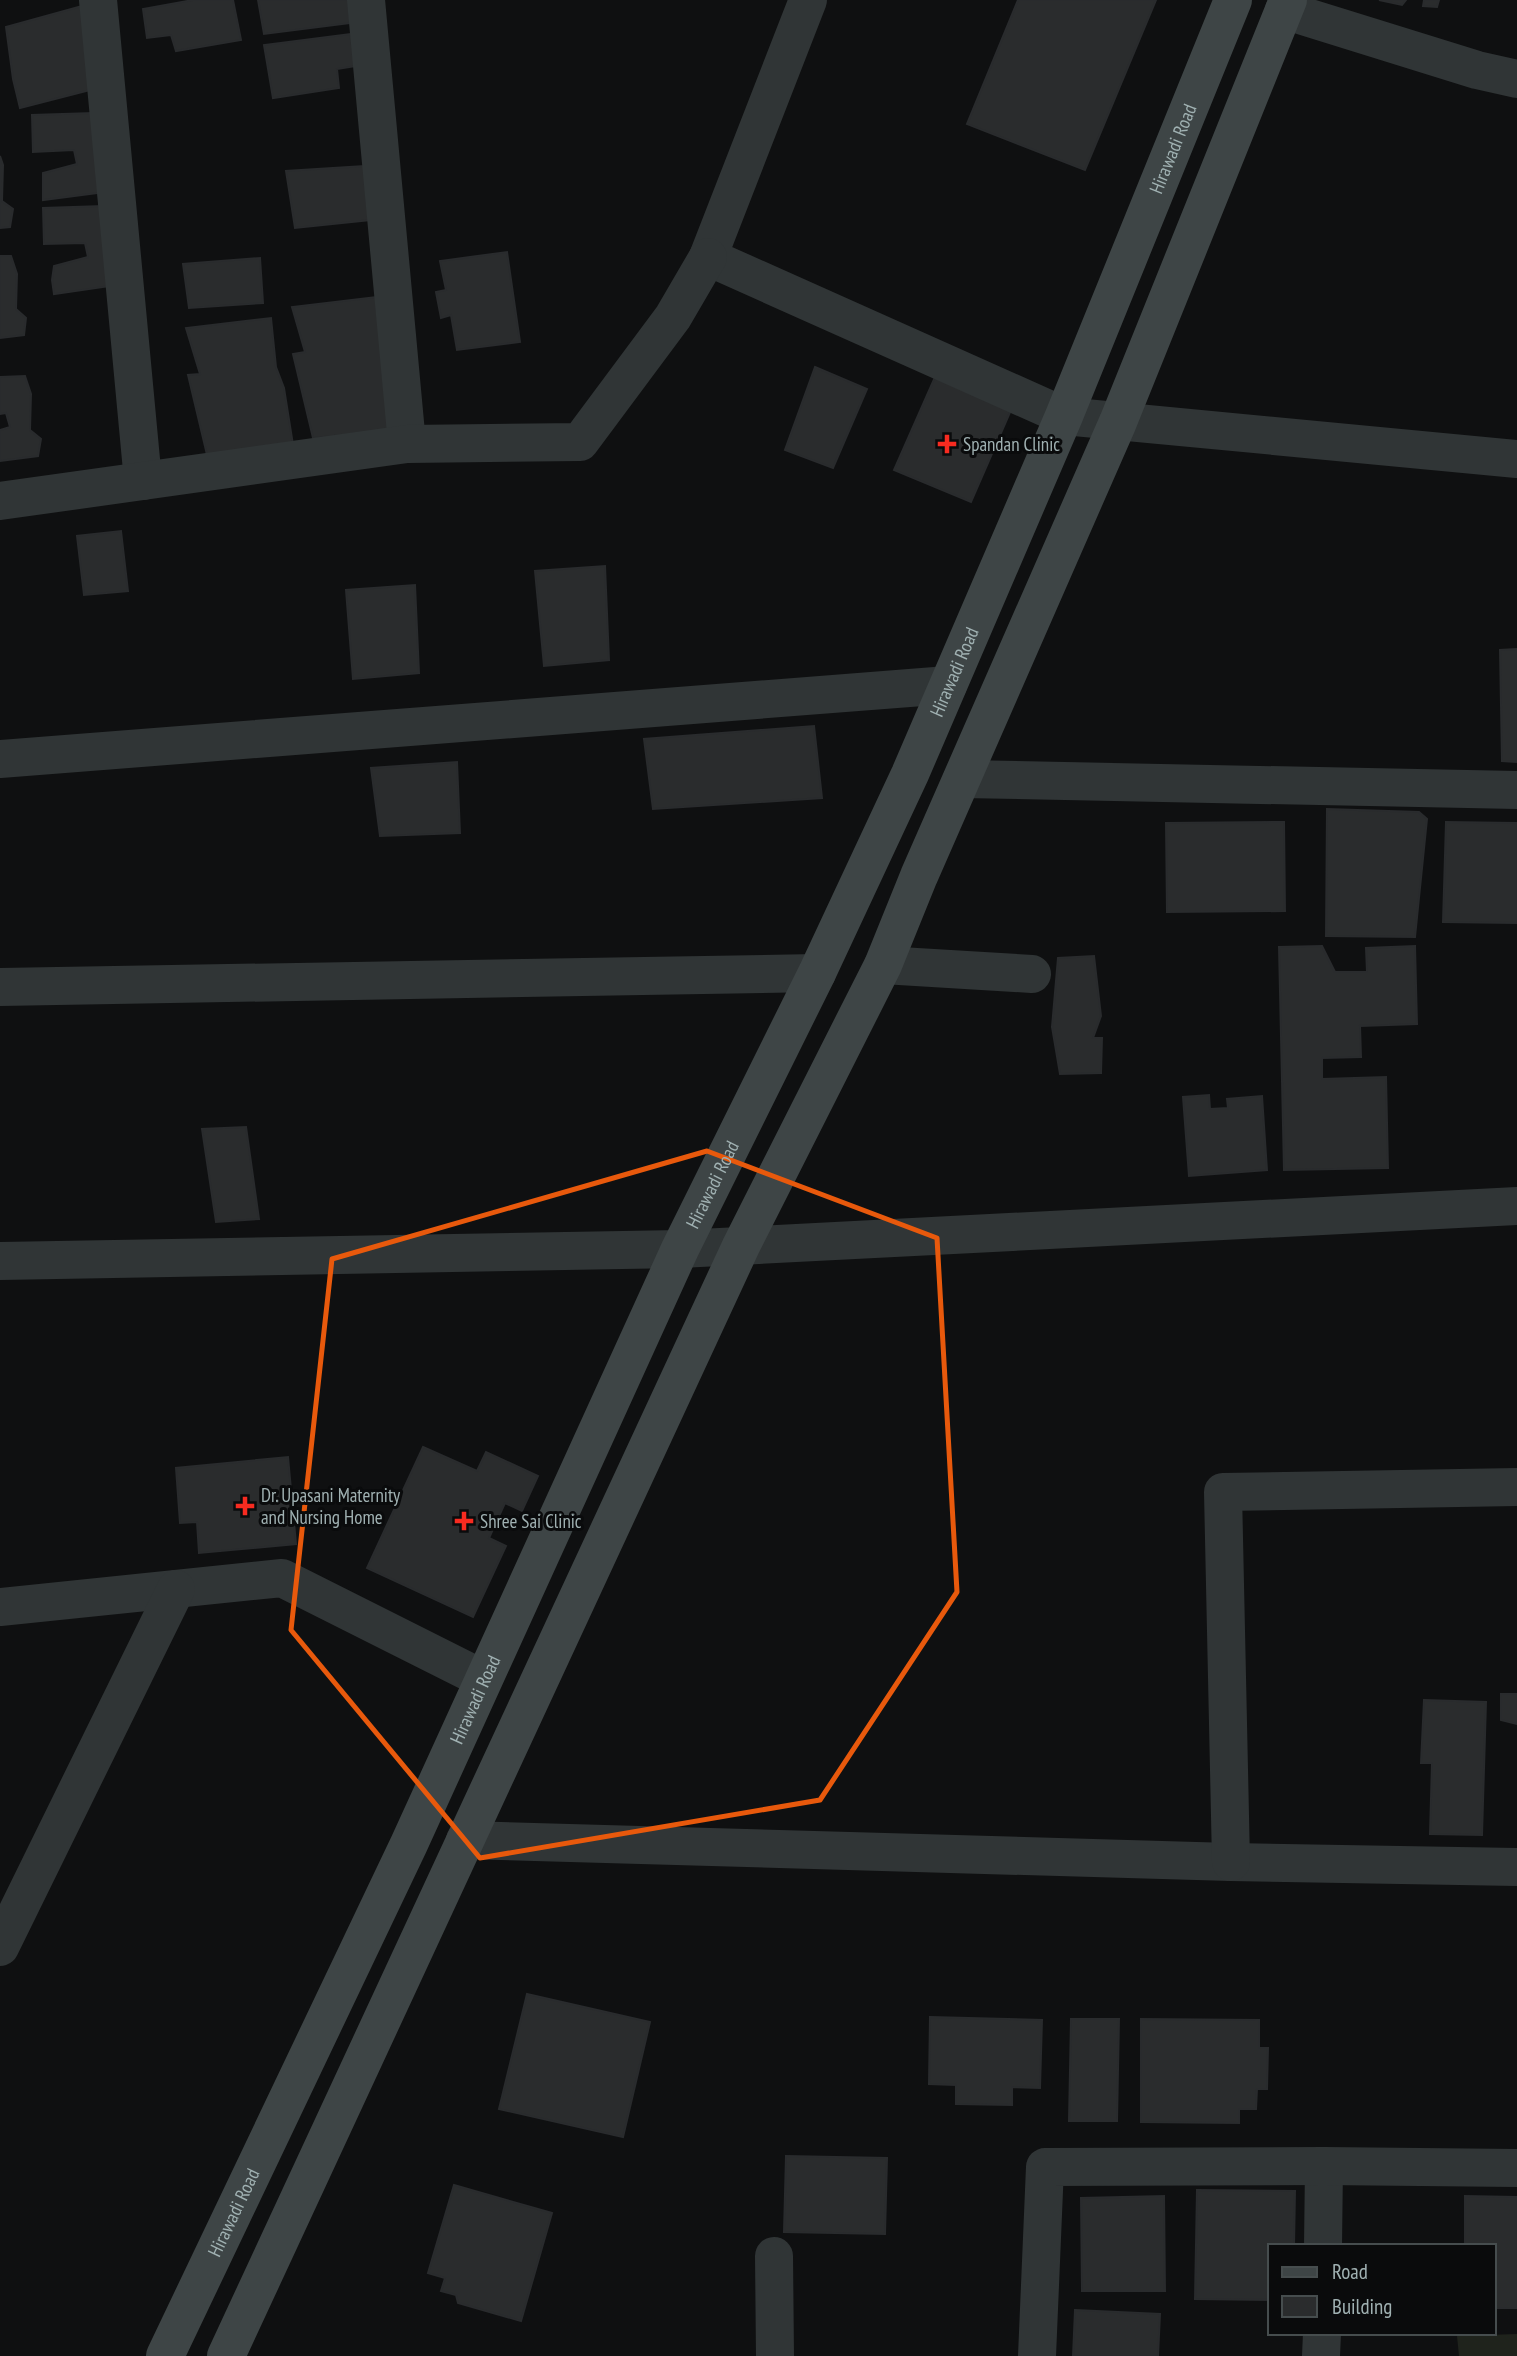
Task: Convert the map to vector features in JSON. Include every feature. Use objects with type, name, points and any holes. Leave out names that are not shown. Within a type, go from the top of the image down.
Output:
[{"type":"street","points":[[98,0],[143,481]]},
{"type":"street","points":[[366,0],[407,444]]},
{"type":"street","points":[[0,500],[407,444],[580,442],[673,317],[708,257],[808,0]]},
{"type":"street","name":"Hirawadi Road","points":[[165,2356],[409,1844],[680,1249],[817,973],[910,774],[1064,416],[1233,0]]},
{"type":"street","points":[[226,2356],[741,1245],[883,965],[919,876],[1118,422],[1286,5],[1477,70],[1517,79]]},
{"type":"street","points":[[708,257],[1064,416],[1517,459]]},
{"type":"street","points":[[0,759],[948,685]]},
{"type":"street","points":[[962,779],[1517,790]]},
{"type":"street","points":[[883,965],[1032,974]]},
{"type":"street","points":[[0,987],[817,973]]},
{"type":"street","points":[[0,1261],[680,1249],[1517,1206]]},
{"type":"street","points":[[1231,1861],[1223,1492],[1517,1487]]},
{"type":"street","points":[[0,1607],[282,1578],[484,1679]]},
{"type":"street","points":[[0,1947],[176,1589]]},
{"type":"street","points":[[466,1840],[1517,1867]]},
{"type":"street","points":[[1323,2244],[1324,2165]]},
{"type":"street","points":[[1037,2356],[1045,2167],[1324,2165],[1517,2168]]},
{"type":"street","points":[[774,2256],[775,2356]]},
{"type":"street","points":[[1321,2356],[1322,2335]]},
{"type":"highlighted area","points":[[707,1151],[937,1238],[957,1592],[820,1800],[480,1858],[291,1630],[332,1259]]},
{"type":"shaded area","points":[[1517,2334],[1517,2356],[1459,2356],[1457,2336]]},
{"type":"building","points":[[193,0],[233,0],[241,40],[176,51],[171,35],[147,38],[143,9]]},
{"type":"building","points":[[258,0],[348,0],[351,23],[264,34]]},
{"type":"building","points":[[1018,0],[1156,0],[1085,170],[967,124]]},
{"type":"building","points":[[1379,0],[1406,0],[1402,5]]},
{"type":"building","points":[[1424,0],[1439,0],[1437,7],[1423,6]]},
{"type":"building","points":[[82,6],[94,89],[20,108],[6,27]]},
{"type":"building","points":[[350,34],[356,66],[337,69],[339,88],[273,98],[264,45]]},
{"type":"building","points":[[93,113],[106,192],[43,200],[43,173],[77,164],[74,150],[33,152],[32,115]]},
{"type":"building","points":[[0,156],[3,165],[2,201],[13,209],[10,227],[0,228]]},
{"type":"building","points":[[364,166],[370,220],[295,228],[286,171]]},
{"type":"building","points":[[103,206],[117,285],[54,294],[54,266],[88,257],[85,243],[44,244],[43,208]]},
{"type":"building","points":[[507,252],[520,342],[457,350],[451,315],[441,318],[436,292],[446,290],[440,261]]},
{"type":"building","points":[[0,256],[11,256],[17,274],[16,309],[26,318],[24,335],[0,338]]},
{"type":"building","points":[[260,258],[263,303],[189,308],[183,264]]},
{"type":"building","points":[[376,297],[399,430],[313,438],[293,354],[305,352],[292,307]]},
{"type":"building","points":[[271,318],[276,367],[284,388],[294,451],[208,459],[188,375],[200,374],[186,328]]},
{"type":"building","points":[[815,367],[867,389],[833,468],[785,450]]},
{"type":"building","points":[[25,376],[31,394],[30,430],[41,439],[38,456],[0,461],[0,430],[10,427],[6,413],[0,414],[0,377]]},
{"type":"building","points":[[935,377],[1011,410],[971,502],[894,470]]},
{"type":"building","points":[[121,531],[128,591],[84,595],[77,536]]},
{"type":"building","points":[[605,566],[609,660],[544,666],[535,571]]},
{"type":"building","points":[[415,585],[419,673],[353,679],[346,590]]},
{"type":"building","points":[[1517,649],[1517,762],[1502,761],[1500,650]]},
{"type":"building","points":[[814,726],[822,798],[653,809],[644,739]]},
{"type":"building","points":[[457,762],[460,833],[380,836],[371,768]]},
{"type":"building","points":[[1327,809],[1419,812],[1427,819],[1415,937],[1326,936]]},
{"type":"building","points":[[1284,822],[1285,911],[1167,912],[1166,823]]},
{"type":"building","points":[[1446,822],[1517,823],[1517,923],[1443,922]]},
{"type":"building","points":[[1322,946],[1335,972],[1367,972],[1366,948],[1415,946],[1417,1024],[1360,1026],[1361,1057],[1322,1058],[1322,1079],[1386,1077],[1388,1168],[1284,1170],[1279,947]]},
{"type":"building","points":[[1094,956],[1101,1016],[1093,1038],[1102,1038],[1101,1073],[1060,1074],[1052,1027],[1058,958]]},
{"type":"building","points":[[1209,1095],[1210,1109],[1228,1108],[1227,1099],[1262,1096],[1267,1170],[1189,1176],[1183,1097]]},
{"type":"building","points":[[246,1127],[259,1219],[216,1222],[202,1129]]},
{"type":"building","points":[[423,1447],[477,1471],[486,1452],[538,1476],[522,1511],[505,1503],[489,1538],[506,1546],[473,1617],[367,1568]]},
{"type":"building","points":[[288,1457],[296,1544],[199,1553],[197,1522],[180,1523],[176,1468]]},
{"type":"building","points":[[1501,1694],[1517,1694],[1517,1724],[1501,1720]]},
{"type":"building","points":[[1424,1700],[1486,1702],[1482,1835],[1430,1834],[1432,1763],[1421,1763]]},
{"type":"building","points":[[527,1994],[650,2022],[623,2137],[499,2109]]},
{"type":"building","points":[[930,2017],[1042,2020],[1040,2088],[1012,2087],[1012,2105],[956,2104],[956,2085],[929,2084]]},
{"type":"building","points":[[1071,2019],[1119,2019],[1117,2121],[1069,2121]]},
{"type":"building","points":[[1141,2019],[1259,2020],[1259,2048],[1268,2048],[1267,2089],[1257,2089],[1256,2109],[1239,2109],[1239,2123],[1141,2122]]},
{"type":"building","points":[[786,2156],[887,2158],[885,2234],[784,2232]]},
{"type":"building","points":[[454,2185],[552,2213],[521,2321],[458,2303],[456,2295],[441,2291],[445,2278],[428,2273]]},
{"type":"building","points":[[1197,2190],[1295,2191],[1294,2244],[1268,2244],[1268,2300],[1195,2299]]},
{"type":"building","points":[[1164,2196],[1165,2291],[1082,2291],[1081,2198]]},
{"type":"building","points":[[1465,2196],[1517,2197],[1517,2308],[1496,2308],[1496,2244],[1465,2244]]},
{"type":"building","points":[[1075,2310],[1160,2314],[1158,2356],[1073,2356]]},
{"type":"place","name":"Spandan Clinic","points":[[947,444]]},
{"type":"place","name":"Dr. Upasani Maternity and Nursing Home","points":[[245,1506]]},
{"type":"place","name":"Shree Sai Clinic","points":[[464,1521]]}]
